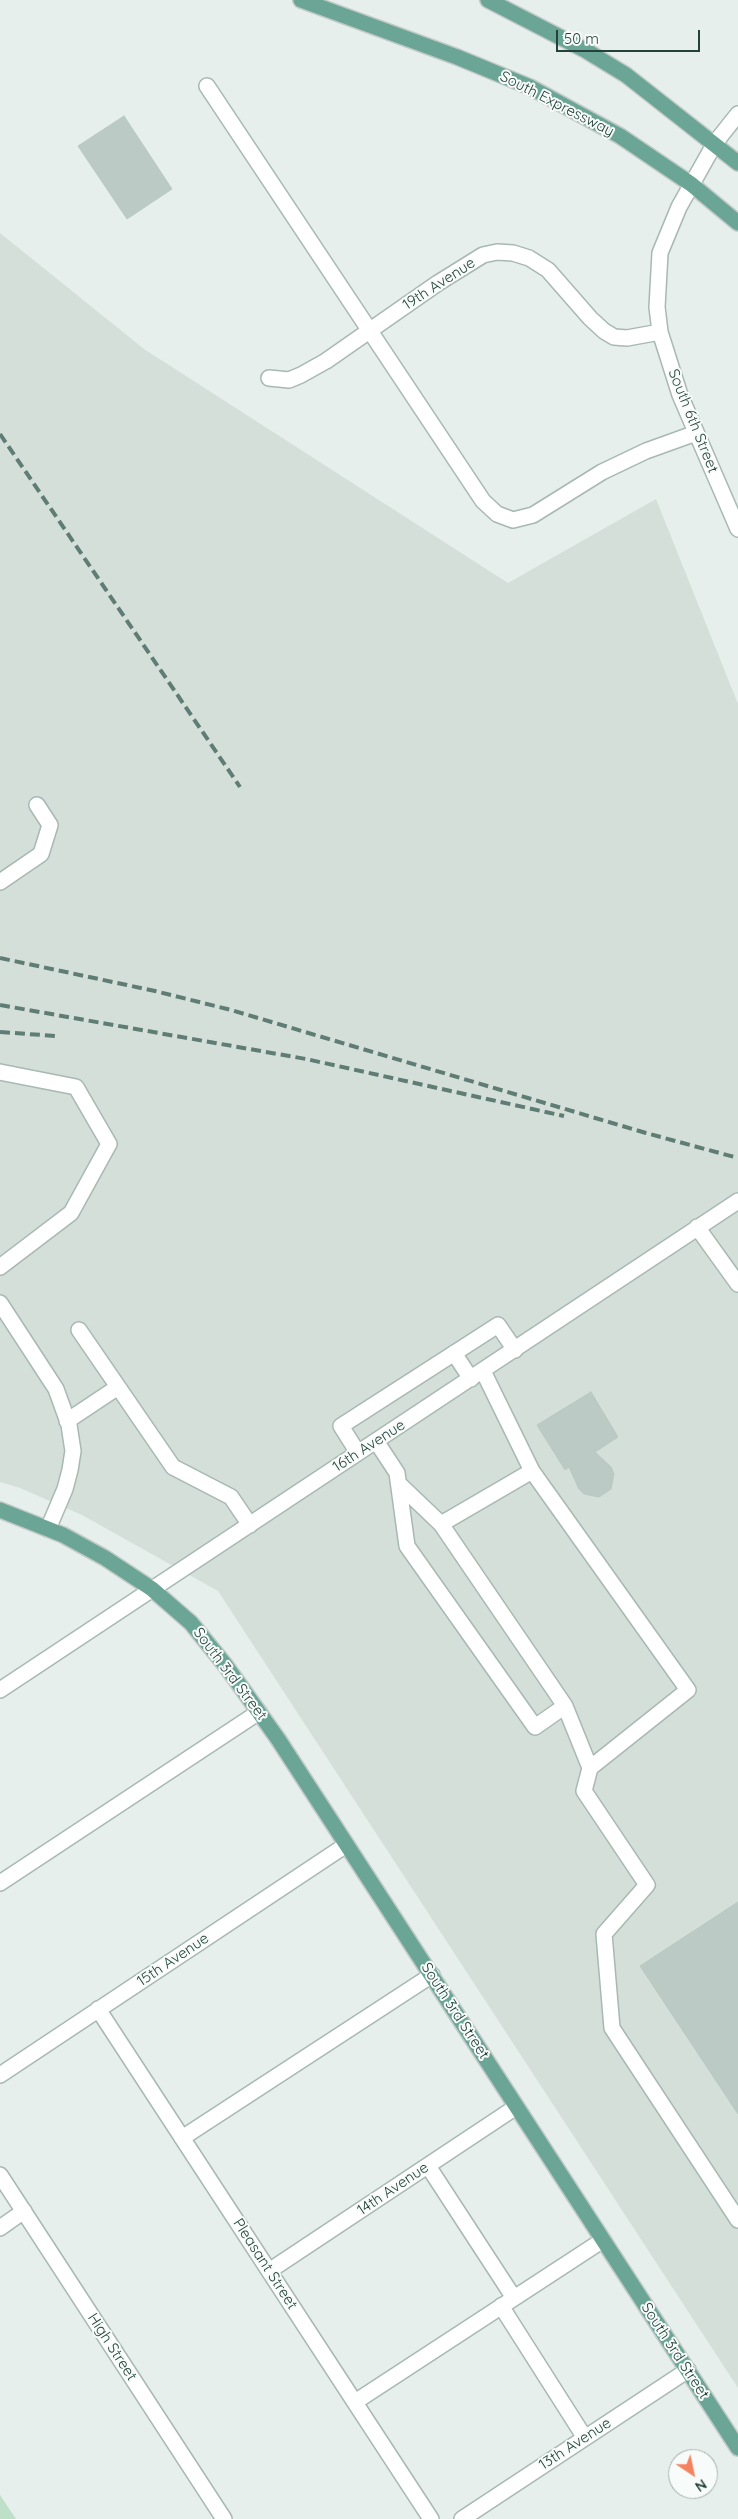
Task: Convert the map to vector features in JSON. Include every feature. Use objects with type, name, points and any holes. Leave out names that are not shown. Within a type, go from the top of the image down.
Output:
[{"type":"main road","name":"South Expressway","points":[[302,0],[448,53],[530,87],[620,136],[691,184],[738,223]]},
{"type":"main road","points":[[488,0],[585,50],[626,75],[715,143],[738,163]]},
{"type":"main road","name":"South 3rd Street","points":[[0,1510],[48,1529],[105,1558],[152,1589],[191,1623],[259,1712],[432,1975],[738,2448]]},
{"type":"street","points":[[207,86],[483,501],[497,514],[513,520],[533,515],[602,472],[646,451],[696,433]]},
{"type":"street","points":[[715,143],[738,114]]},
{"type":"street","name":"South 6th Street","points":[[715,143],[691,184],[660,253],[657,307],[660,332],[680,395],[738,529]]},
{"type":"street","name":"19th Avenue","points":[[268,378],[289,380],[301,375],[468,265],[483,256],[497,252],[513,253],[529,258],[548,270],[604,331],[614,336],[627,338],[660,332]]},
{"type":"street","points":[[0,882],[41,854],[50,825],[37,805]]},
{"type":"street","points":[[0,1072],[76,1086],[109,1144],[71,1212],[0,1267]]},
{"type":"street","name":"16th Avenue","points":[[0,1690],[515,1350],[738,1200]]},
{"type":"street","points":[[697,1227],[738,1284]]},
{"type":"street","points":[[0,1303],[56,1390],[68,1421],[73,1451],[70,1470],[65,1489],[48,1529]]},
{"type":"street","points":[[358,1453],[341,1426],[498,1325],[515,1350]]},
{"type":"street","points":[[80,1330],[173,1467],[231,1497],[250,1524]]},
{"type":"street","points":[[454,1354],[477,1375],[532,1470],[688,1690],[590,1768]]},
{"type":"street","points":[[68,1421],[118,1387]]},
{"type":"street","points":[[376,1441],[397,1473],[407,1546],[535,1727],[565,1706]]},
{"type":"street","points":[[441,1524],[532,1470]]},
{"type":"street","points":[[399,1484],[441,1524],[565,1706],[590,1768],[584,1791],[647,1885],[604,1934],[612,2028],[738,2220]]},
{"type":"street","points":[[0,1883],[259,1712]]},
{"type":"street","name":"15th Avenue","points":[[0,2075],[346,1845]]},
{"type":"street","points":[[182,2138],[432,1975]]},
{"type":"street","name":"Pleasant Street","points":[[98,2009],[431,2519]]},
{"type":"street","name":"14th Avenue","points":[[269,2271],[516,2107]]},
{"type":"street","points":[[428,2166],[514,2298]]},
{"type":"street","name":"High Street","points":[[0,2175],[224,2519]]},
{"type":"street","points":[[0,2228],[24,2212]]},
{"type":"street","points":[[355,2402],[603,2240]]},
{"type":"street","points":[[501,2306],[585,2438]]},
{"type":"street","name":"13th Avenue","points":[[462,2519],[688,2370]]},
{"type":"shaded area","points":[[0,233],[144,349],[508,583],[656,499],[738,704],[738,2388],[218,1591],[82,1515],[20,1488],[0,1482]]},
{"type":"green space","points":[[0,2495],[16,2519],[0,2519]]},
{"type":"building","points":[[124,116],[172,189],[127,219],[78,146]]},
{"type":"building","points":[[591,1392],[618,1437],[595,1452],[611,1467],[614,1474],[611,1489],[599,1497],[584,1494],[579,1489],[569,1467],[565,1470],[537,1425]]},
{"type":"building","points":[[738,1902],[738,2114],[640,1966]]},
{"type":"railway","points":[[0,434],[240,787]]},
{"type":"railway","points":[[0,958],[155,991],[231,1010],[646,1133],[738,1158]]},
{"type":"railway","points":[[0,1005],[306,1059],[564,1116]]},
{"type":"railway","points":[[0,1032],[56,1036]]}]
